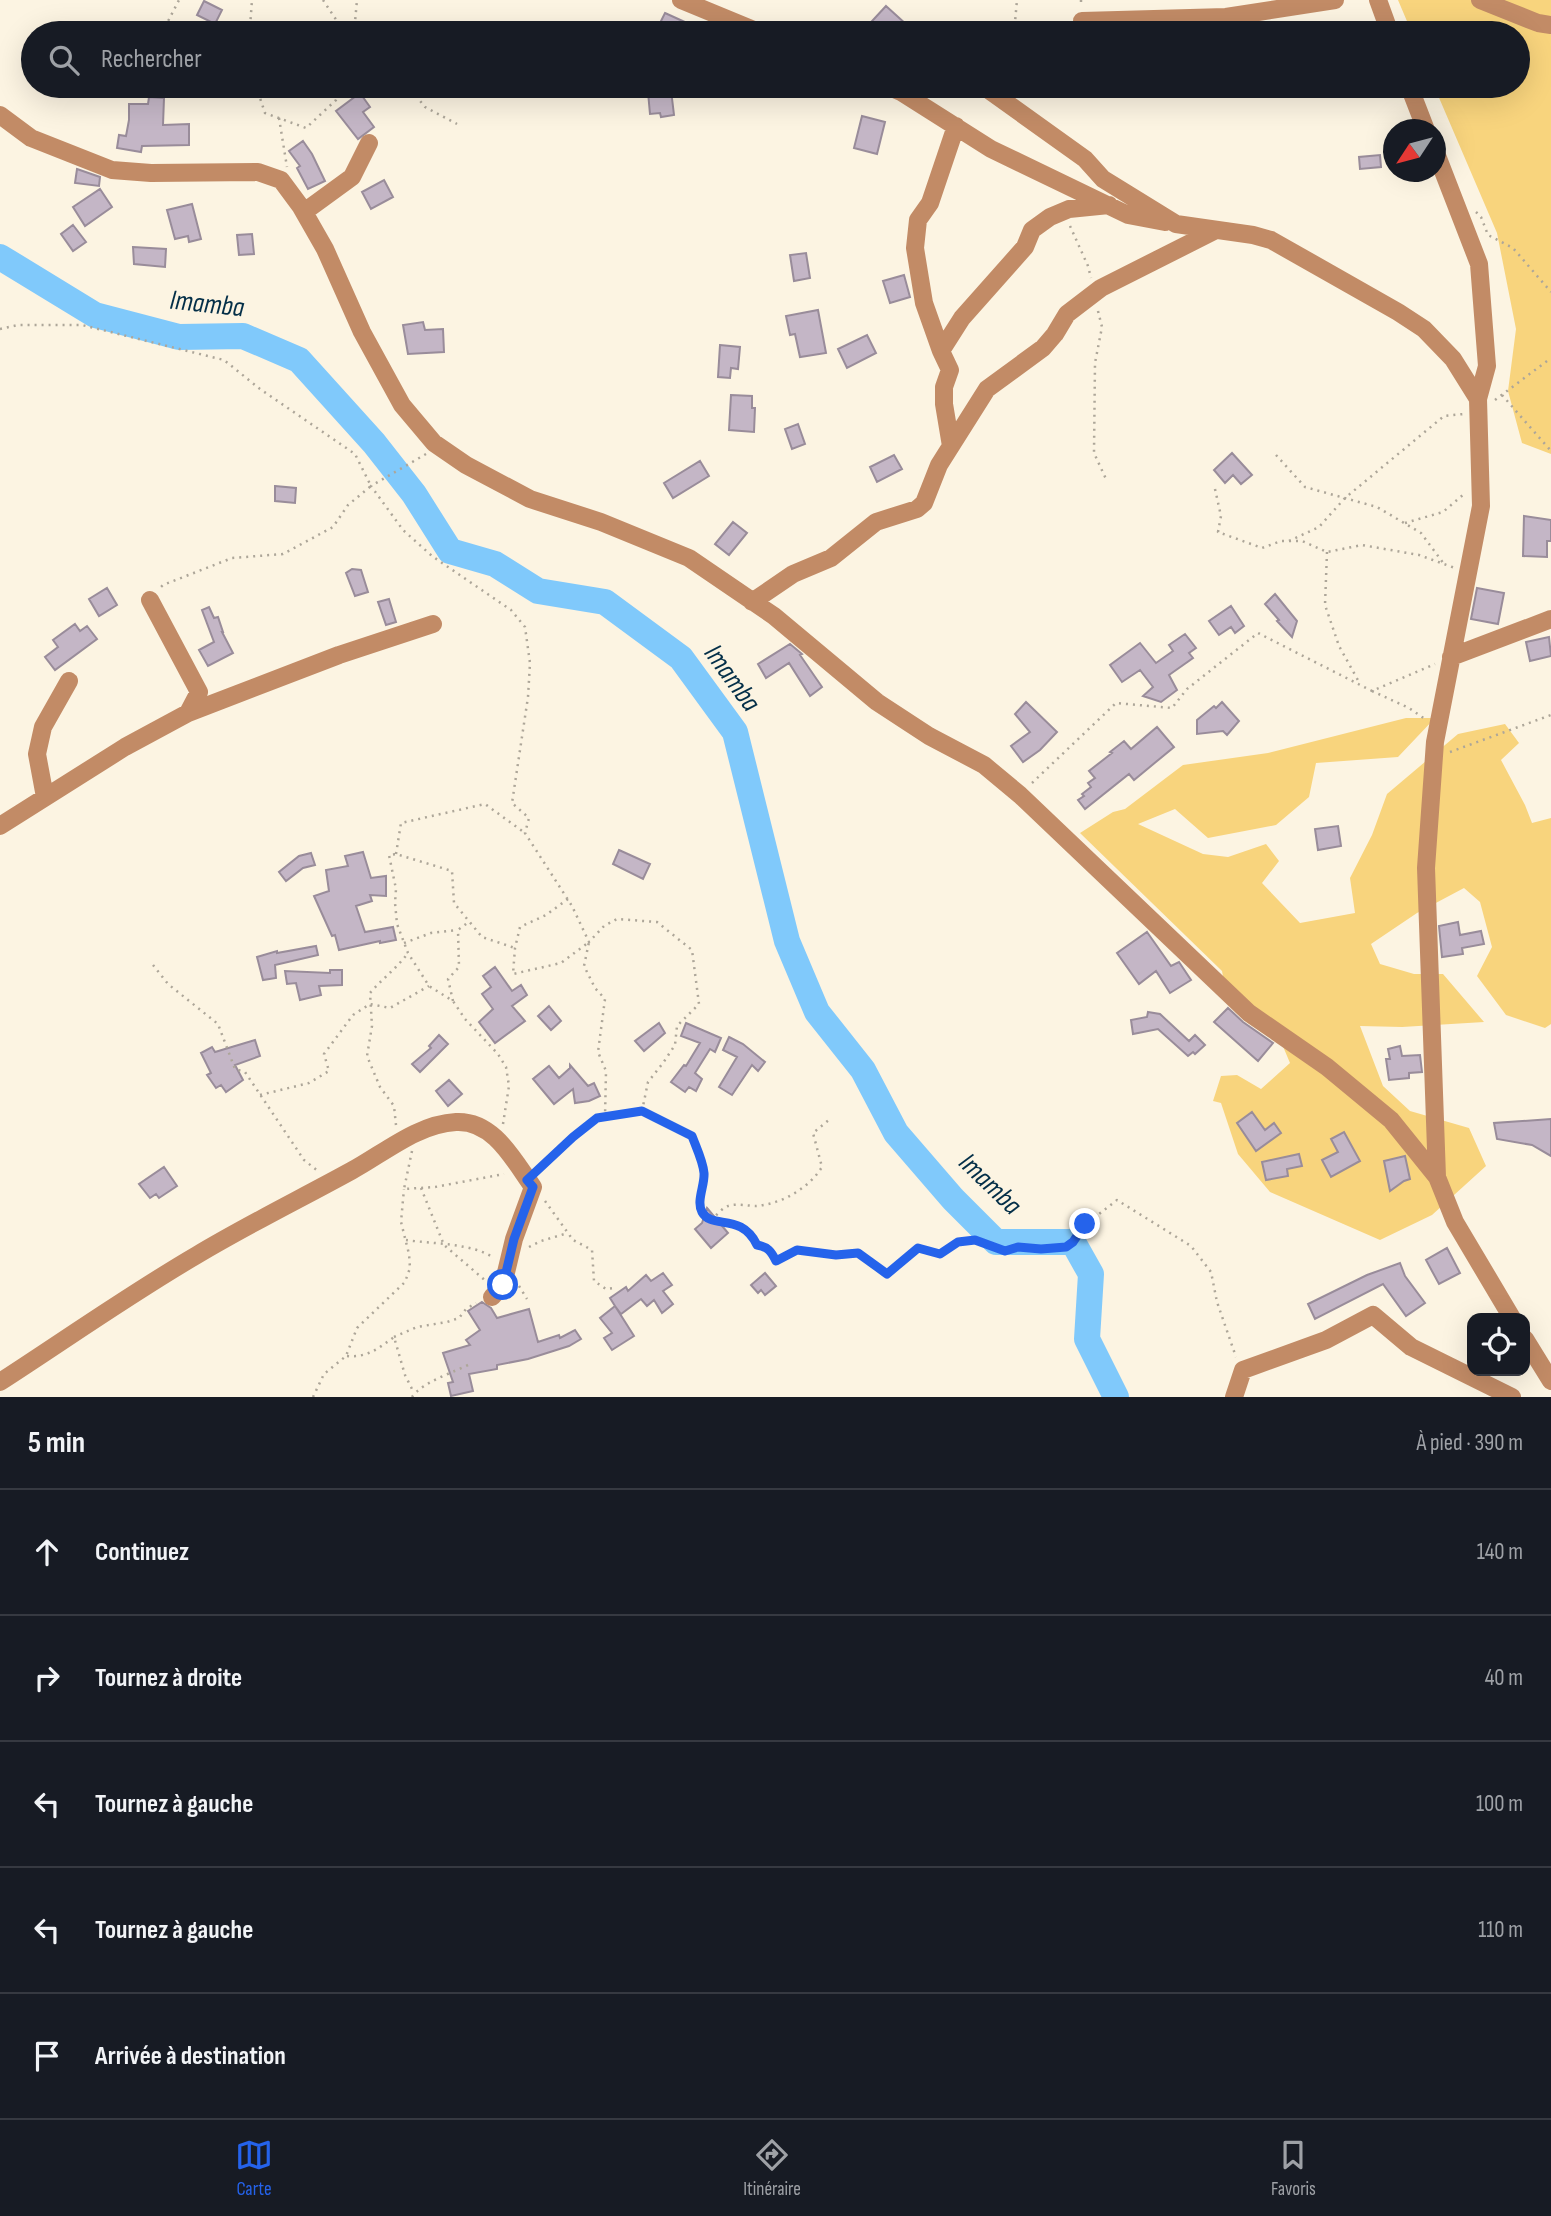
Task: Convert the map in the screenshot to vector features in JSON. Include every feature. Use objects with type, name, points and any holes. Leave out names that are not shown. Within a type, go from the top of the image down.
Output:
[{"type":"street","points":[[681,0],[732,21]]},
{"type":"street","points":[[1082,21],[1226,17],[1335,0]]},
{"type":"street","points":[[1378,0],[1386,21]]},
{"type":"street","points":[[1480,0],[1538,23],[1551,25]]},
{"type":"street","points":[[911,98],[991,149],[1128,215],[1271,240],[1424,329],[1452,359],[1479,405]]},
{"type":"street","points":[[1000,98],[1085,159],[1103,179],[1175,224]]},
{"type":"street","points":[[1414,98],[1422,119]]},
{"type":"street","points":[[0,115],[31,138],[112,170],[151,173],[258,172],[281,180],[326,249],[362,332],[402,405],[434,443],[466,465],[530,499],[601,522],[689,558],[774,616],[877,702],[929,736],[985,765],[1249,1013],[1326,1067],[1391,1120],[1437,1177],[1455,1222],[1509,1313]]},
{"type":"street","points":[[951,446],[944,404],[944,387],[950,370],[924,303],[915,248],[918,220],[930,203],[956,126]]},
{"type":"street","points":[[304,212],[352,177],[369,143]]},
{"type":"street","points":[[1437,1177],[1426,868],[1438,728],[1481,506],[1479,405],[1487,366],[1479,264],[1446,179]]},
{"type":"street","points":[[942,351],[962,318],[1025,247],[1032,230],[1050,217],[1069,209],[1109,205]]},
{"type":"street","points":[[752,602],[793,574],[831,558],[876,522],[917,509],[924,503],[939,465],[987,389],[1043,348],[1067,314],[1094,293],[1214,231]]},
{"type":"street","points":[[150,600],[199,692],[188,713]]},
{"type":"street","points":[[1451,657],[1551,619]]},
{"type":"street","points":[[0,826],[125,747],[188,713],[338,655],[433,624]]},
{"type":"street","points":[[45,797],[37,754],[43,727],[69,681]]},
{"type":"street","points":[[0,1382],[196,1255],[404,1139],[434,1126],[457,1122],[474,1125],[500,1141],[527,1179],[503,1285],[495,1294]]},
{"type":"street","points":[[1234,1397],[1243,1370],[1326,1340],[1373,1315],[1411,1347],[1512,1397]]},
{"type":"street","points":[[1530,1347],[1551,1381]]},
{"type":"path","points":[[168,21],[179,0]]},
{"type":"path","points":[[250,21],[252,0]]},
{"type":"path","points":[[323,0],[337,21]]},
{"type":"path","points":[[355,21],[357,0]]},
{"type":"path","points":[[1015,21],[1017,0]]},
{"type":"path","points":[[260,98],[265,114],[306,128],[337,98]]},
{"type":"path","points":[[418,98],[425,107],[457,124]]},
{"type":"path","points":[[279,118],[287,172],[281,180]]},
{"type":"path","points":[[1474,210],[1481,217],[1488,235],[1513,248],[1551,292]]},
{"type":"path","points":[[1063,211],[1088,266],[1102,327],[1095,363],[1094,453],[1106,480]]},
{"type":"path","points":[[0,329],[18,326],[82,325],[224,360],[260,389],[355,454],[371,486],[403,530],[432,555],[511,610],[525,627],[530,663],[528,697],[512,803],[529,818],[525,833]]},
{"type":"path","points":[[1289,541],[1319,527],[1345,498],[1444,416],[1502,395],[1551,358]]},
{"type":"path","points":[[1502,395],[1551,451]]},
{"type":"path","points":[[1276,455],[1305,487],[1377,507],[1421,533],[1444,564]]},
{"type":"path","points":[[150,600],[163,585],[232,558],[283,554],[333,527],[348,505],[371,486],[424,456]]},
{"type":"path","points":[[1404,523],[1443,512],[1480,481]]},
{"type":"path","points":[[1215,489],[1221,516],[1218,532],[1262,548],[1281,541],[1301,541],[1326,552],[1362,545],[1419,555],[1468,573]]},
{"type":"path","points":[[1326,552],[1325,605],[1339,646],[1360,685]]},
{"type":"path","points":[[1020,795],[1115,703],[1171,708],[1187,689],[1258,633],[1409,708],[1438,728]]},
{"type":"path","points":[[1372,691],[1451,657]]},
{"type":"path","points":[[1434,758],[1551,715]]},
{"type":"path","points":[[396,854],[401,823],[485,804],[525,833],[568,899],[589,942],[584,966],[595,988],[605,999],[598,1052],[606,1071],[605,1117]]},
{"type":"path","points":[[453,1001],[429,986],[408,953],[397,924],[396,889],[390,855],[396,854],[452,871],[454,903],[482,937],[515,948]]},
{"type":"path","points":[[568,899],[546,915],[520,927],[513,975],[561,963],[589,942],[604,926],[617,919],[657,922],[692,950],[699,1004],[677,1026],[675,1045],[648,1082],[642,1111]]},
{"type":"path","points":[[404,943],[431,933],[458,930],[470,920]]},
{"type":"path","points":[[458,930],[459,967],[447,979],[453,1001],[465,1019],[498,1054],[506,1067],[509,1086],[500,1141]]},
{"type":"path","points":[[313,1397],[324,1374],[346,1356],[357,1328],[405,1282],[410,1268],[401,1222],[412,1151],[397,1128],[394,1106],[380,1087],[367,1056],[372,1026],[370,993],[397,968],[408,953]]},
{"type":"path","points":[[153,965],[168,984],[218,1024],[235,1069],[245,1072],[304,1160],[332,1181]]},
{"type":"path","points":[[260,1095],[309,1083],[329,1071],[324,1054],[353,1016],[370,1004],[390,1007],[429,986]]},
{"type":"path","points":[[404,1189],[527,1179],[597,1118],[642,1111],[692,1136],[704,1172],[702,1213],[711,1220],[746,1229],[757,1245],[771,1251],[776,1261],[797,1250],[836,1255],[858,1253],[887,1274],[918,1248],[940,1254],[958,1242],[975,1240],[1005,1251],[1018,1247],[1066,1247],[1073,1242],[1085,1224],[1117,1200],[1191,1246],[1211,1272],[1223,1324],[1243,1370]]},
{"type":"path","points":[[711,1220],[729,1206],[759,1206],[775,1202],[793,1194],[814,1179],[822,1167],[813,1133],[830,1119]]},
{"type":"path","points":[[527,1179],[573,1240],[592,1250],[594,1281],[606,1289],[614,1288]]},
{"type":"path","points":[[346,1356],[356,1357],[374,1352],[394,1337],[417,1327],[459,1318],[466,1309],[495,1294],[444,1245],[421,1188]]},
{"type":"path","points":[[508,1262],[541,1241],[568,1233]]},
{"type":"path","points":[[406,1240],[466,1247],[508,1262],[527,1299]]},
{"type":"path","points":[[394,1337],[413,1395],[472,1363]]},
{"type":"shaded area","points":[[1398,0],[1551,0],[1551,454],[1522,443],[1508,391],[1516,329],[1497,233],[1439,98],[1530,98],[1530,21],[1407,21]]},
{"type":"shaded area","points":[[1406,718],[1435,718],[1398,757],[1316,763],[1309,797],[1276,825],[1208,838],[1175,809],[1138,824],[1203,854],[1228,857],[1266,844],[1279,861],[1262,883],[1300,923],[1355,913],[1350,878],[1372,835],[1387,794],[1458,734],[1505,724],[1519,743],[1501,760],[1532,823],[1551,818],[1551,1024],[1545,1028],[1506,1015],[1477,976],[1492,947],[1480,902],[1464,888],[1417,913],[1371,944],[1380,964],[1414,974],[1443,974],[1484,1022],[1402,1027],[1360,1026],[1383,1086],[1410,1111],[1469,1128],[1486,1166],[1432,1215],[1380,1240],[1270,1192],[1238,1154],[1221,1103],[1213,1101],[1221,1076],[1237,1075],[1261,1089],[1290,1063],[1282,1044],[1226,992],[1222,971],[1080,833],[1113,812],[1125,809],[1183,765],[1268,753]]},
{"type":"building","points":[[204,1],[222,10],[216,21],[209,21],[197,15]]},
{"type":"building","points":[[886,6],[903,21],[872,21]]},
{"type":"building","points":[[665,13],[683,21],[661,21]]},
{"type":"building","points":[[149,98],[164,98],[163,125],[189,124],[189,145],[142,146],[141,152],[117,148],[119,135],[126,136],[129,104],[148,104]]},
{"type":"building","points":[[353,98],[364,98],[370,107],[363,112],[374,127],[358,139],[336,111]]},
{"type":"building","points":[[649,98],[672,98],[674,115],[661,117],[660,113],[650,114]]},
{"type":"building","points":[[862,116],[885,122],[877,154],[854,148]]},
{"type":"building","points":[[303,141],[325,181],[308,189],[297,168],[300,166],[289,151]]},
{"type":"building","points":[[1380,155],[1381,167],[1360,169],[1359,157]]},
{"type":"building","points":[[77,169],[100,177],[99,186],[75,183]]},
{"type":"building","points":[[384,180],[393,197],[371,209],[362,192]]},
{"type":"building","points":[[100,189],[112,207],[85,226],[73,207]]},
{"type":"building","points":[[192,204],[201,239],[189,242],[188,236],[175,239],[167,210]]},
{"type":"building","points":[[73,225],[86,242],[73,251],[61,234]]},
{"type":"building","points":[[252,234],[254,254],[239,255],[237,235]]},
{"type":"building","points":[[133,247],[166,249],[165,267],[134,264]]},
{"type":"building","points":[[806,253],[810,278],[794,281],[790,255]]},
{"type":"building","points":[[904,275],[910,297],[890,303],[883,281]]},
{"type":"building","points":[[818,310],[826,353],[800,357],[795,334],[790,335],[786,316]]},
{"type":"building","points":[[423,322],[425,330],[443,329],[444,352],[408,354],[403,325]]},
{"type":"building","points":[[867,335],[876,353],[847,368],[838,349]]},
{"type":"building","points":[[720,345],[740,347],[738,369],[731,368],[730,378],[718,377]]},
{"type":"building","points":[[731,395],[752,396],[752,408],[755,408],[754,432],[729,430]]},
{"type":"building","points":[[798,424],[805,444],[792,449],[785,429]]},
{"type":"building","points":[[1232,453],[1252,475],[1241,484],[1233,475],[1225,483],[1214,470]]},
{"type":"building","points":[[894,455],[902,469],[877,482],[870,467]]},
{"type":"building","points":[[700,461],[709,476],[673,498],[664,483]]},
{"type":"building","points":[[275,486],[296,488],[295,503],[275,501]]},
{"type":"building","points":[[1524,516],[1551,520],[1551,541],[1547,541],[1547,557],[1523,556]]},
{"type":"building","points":[[733,522],[747,533],[729,555],[715,544]]},
{"type":"building","points":[[352,569],[361,570],[368,592],[355,596],[346,573]]},
{"type":"building","points":[[107,588],[117,605],[99,616],[89,599]]},
{"type":"building","points":[[1477,588],[1504,593],[1498,624],[1471,619]]},
{"type":"building","points":[[1275,594],[1297,621],[1292,637],[1265,604]]},
{"type":"building","points":[[389,599],[396,622],[386,625],[378,602]]},
{"type":"building","points":[[1231,606],[1244,626],[1235,633],[1231,627],[1219,635],[1209,621]]},
{"type":"building","points":[[209,607],[214,618],[218,617],[233,653],[208,666],[199,650],[214,642],[202,610]]},
{"type":"building","points":[[75,624],[80,631],[87,626],[97,639],[55,670],[45,657],[58,647],[53,640]]},
{"type":"building","points":[[1185,634],[1196,648],[1189,653],[1193,658],[1169,675],[1177,690],[1161,702],[1143,696],[1153,687],[1140,670],[1122,682],[1110,665],[1140,643],[1156,663],[1173,651],[1169,645]]},
{"type":"building","points":[[1549,637],[1551,656],[1530,661],[1526,642]]},
{"type":"building","points":[[790,644],[802,654],[800,655],[822,687],[810,696],[789,663],[766,678],[758,664]]},
{"type":"building","points":[[1026,702],[1057,732],[1040,750],[1023,762],[1011,746],[1030,732],[1015,714]]},
{"type":"building","points":[[1222,702],[1239,721],[1227,735],[1223,731],[1197,734],[1197,720]]},
{"type":"building","points":[[1157,727],[1174,747],[1134,780],[1129,774],[1085,809],[1078,800],[1091,787],[1088,783],[1095,778],[1089,771],[1124,741],[1131,749]]},
{"type":"building","points":[[1338,826],[1341,846],[1318,850],[1315,829]]},
{"type":"building","points":[[619,850],[650,864],[643,879],[613,864]]},
{"type":"building","points":[[363,852],[371,878],[386,876],[386,896],[370,895],[372,901],[356,906],[365,932],[393,927],[396,940],[339,950],[335,935],[332,936],[314,896],[329,891],[326,870],[348,866],[345,856]]},
{"type":"building","points":[[311,853],[315,865],[303,868],[286,881],[279,872],[299,856]]},
{"type":"building","points":[[1458,922],[1460,935],[1481,931],[1484,944],[1462,948],[1463,954],[1442,957],[1439,926]]},
{"type":"building","points":[[1147,932],[1171,966],[1179,962],[1191,980],[1170,993],[1156,971],[1139,984],[1117,953]]},
{"type":"building","points":[[316,946],[318,955],[275,965],[276,978],[263,980],[257,957],[277,951]]},
{"type":"building","points":[[495,967],[512,991],[521,985],[527,995],[512,1006],[525,1021],[495,1043],[479,1022],[493,1009],[482,994],[491,987],[483,976]]},
{"type":"building","points":[[330,970],[342,970],[342,985],[319,986],[321,995],[300,1000],[296,983],[287,984],[285,971],[330,973]]},
{"type":"building","points":[[549,1006],[561,1021],[551,1030],[538,1016]]},
{"type":"building","points":[[1228,1008],[1273,1043],[1258,1061],[1214,1022]]},
{"type":"building","points":[[1148,1012],[1160,1014],[1189,1041],[1195,1035],[1205,1045],[1195,1054],[1193,1052],[1188,1056],[1158,1029],[1133,1034],[1131,1020],[1147,1017]]},
{"type":"building","points":[[659,1023],[665,1033],[644,1051],[635,1041]]},
{"type":"building","points":[[686,1023],[721,1038],[715,1052],[710,1049],[695,1073],[702,1079],[696,1091],[689,1087],[685,1092],[671,1082],[684,1065],[686,1066],[700,1043],[681,1036]]},
{"type":"building","points":[[439,1035],[448,1044],[420,1072],[412,1064],[431,1048],[429,1046]]},
{"type":"building","points":[[729,1037],[743,1044],[765,1062],[758,1071],[752,1065],[732,1095],[719,1087],[737,1057],[723,1050]]},
{"type":"building","points":[[255,1040],[260,1056],[235,1065],[243,1080],[226,1092],[221,1085],[216,1088],[207,1075],[211,1073],[201,1053],[212,1047],[215,1052]]},
{"type":"building","points":[[1400,1046],[1402,1056],[1420,1055],[1422,1072],[1409,1073],[1409,1078],[1389,1080],[1386,1059],[1390,1059],[1388,1049]]},
{"type":"building","points":[[570,1065],[588,1086],[594,1083],[600,1096],[575,1103],[573,1089],[554,1104],[533,1079],[549,1066],[559,1078]]},
{"type":"building","points":[[449,1080],[462,1094],[448,1106],[436,1091]]},
{"type":"building","points":[[1252,1112],[1265,1130],[1274,1123],[1281,1133],[1256,1151],[1237,1123]]},
{"type":"building","points":[[1551,1119],[1551,1156],[1532,1145],[1497,1139],[1494,1123]]},
{"type":"building","points":[[1344,1132],[1360,1161],[1331,1177],[1322,1160],[1338,1152],[1331,1139]]},
{"type":"building","points":[[1299,1154],[1302,1166],[1287,1169],[1288,1176],[1266,1180],[1262,1162]]},
{"type":"building","points":[[1405,1156],[1410,1179],[1390,1191],[1384,1161]]},
{"type":"building","points":[[164,1167],[177,1186],[159,1198],[156,1194],[150,1198],[139,1184]]},
{"type":"building","points":[[707,1208],[728,1233],[711,1248],[695,1229],[702,1223]]},
{"type":"building","points":[[1447,1248],[1460,1273],[1439,1284],[1426,1260]]},
{"type":"building","points":[[1400,1263],[1405,1276],[1425,1303],[1406,1316],[1383,1284],[1315,1319],[1308,1304],[1367,1275]]},
{"type":"building","points":[[663,1273],[672,1285],[663,1291],[673,1304],[662,1313],[654,1300],[647,1306],[641,1299],[621,1314],[610,1298],[626,1287],[628,1291],[646,1275],[651,1281]]},
{"type":"building","points":[[765,1273],[776,1286],[765,1295],[761,1290],[758,1293],[751,1285]]},
{"type":"building","points":[[482,1302],[491,1308],[497,1318],[529,1309],[538,1342],[559,1335],[560,1338],[575,1330],[581,1339],[569,1346],[528,1359],[497,1365],[497,1369],[469,1374],[473,1391],[451,1396],[448,1383],[453,1382],[443,1353],[470,1345],[466,1340],[480,1330],[468,1311]]},
{"type":"building","points":[[615,1306],[634,1336],[612,1350],[604,1338],[612,1333],[600,1318]]},
{"type":"waterway","name":"Imamba","points":[[0,257],[95,315],[179,337],[243,336],[299,360],[374,443],[414,494],[450,551],[495,564],[538,591],[605,602],[681,658],[735,732],[787,941],[817,1012],[863,1070],[896,1133],[953,1199],[996,1242],[1073,1242],[1091,1274],[1087,1339],[1116,1397]]},
{"type":"route","points":[[503,1285],[514,1239],[533,1187],[527,1180],[597,1118],[642,1111],[692,1136],[704,1172],[702,1213],[711,1220],[746,1229],[757,1245],[771,1251],[776,1261],[797,1250],[813,1254],[858,1253],[887,1274],[918,1248],[940,1254],[958,1242],[975,1240],[1005,1251],[1018,1247],[1066,1247],[1073,1242],[1085,1224]]}]
